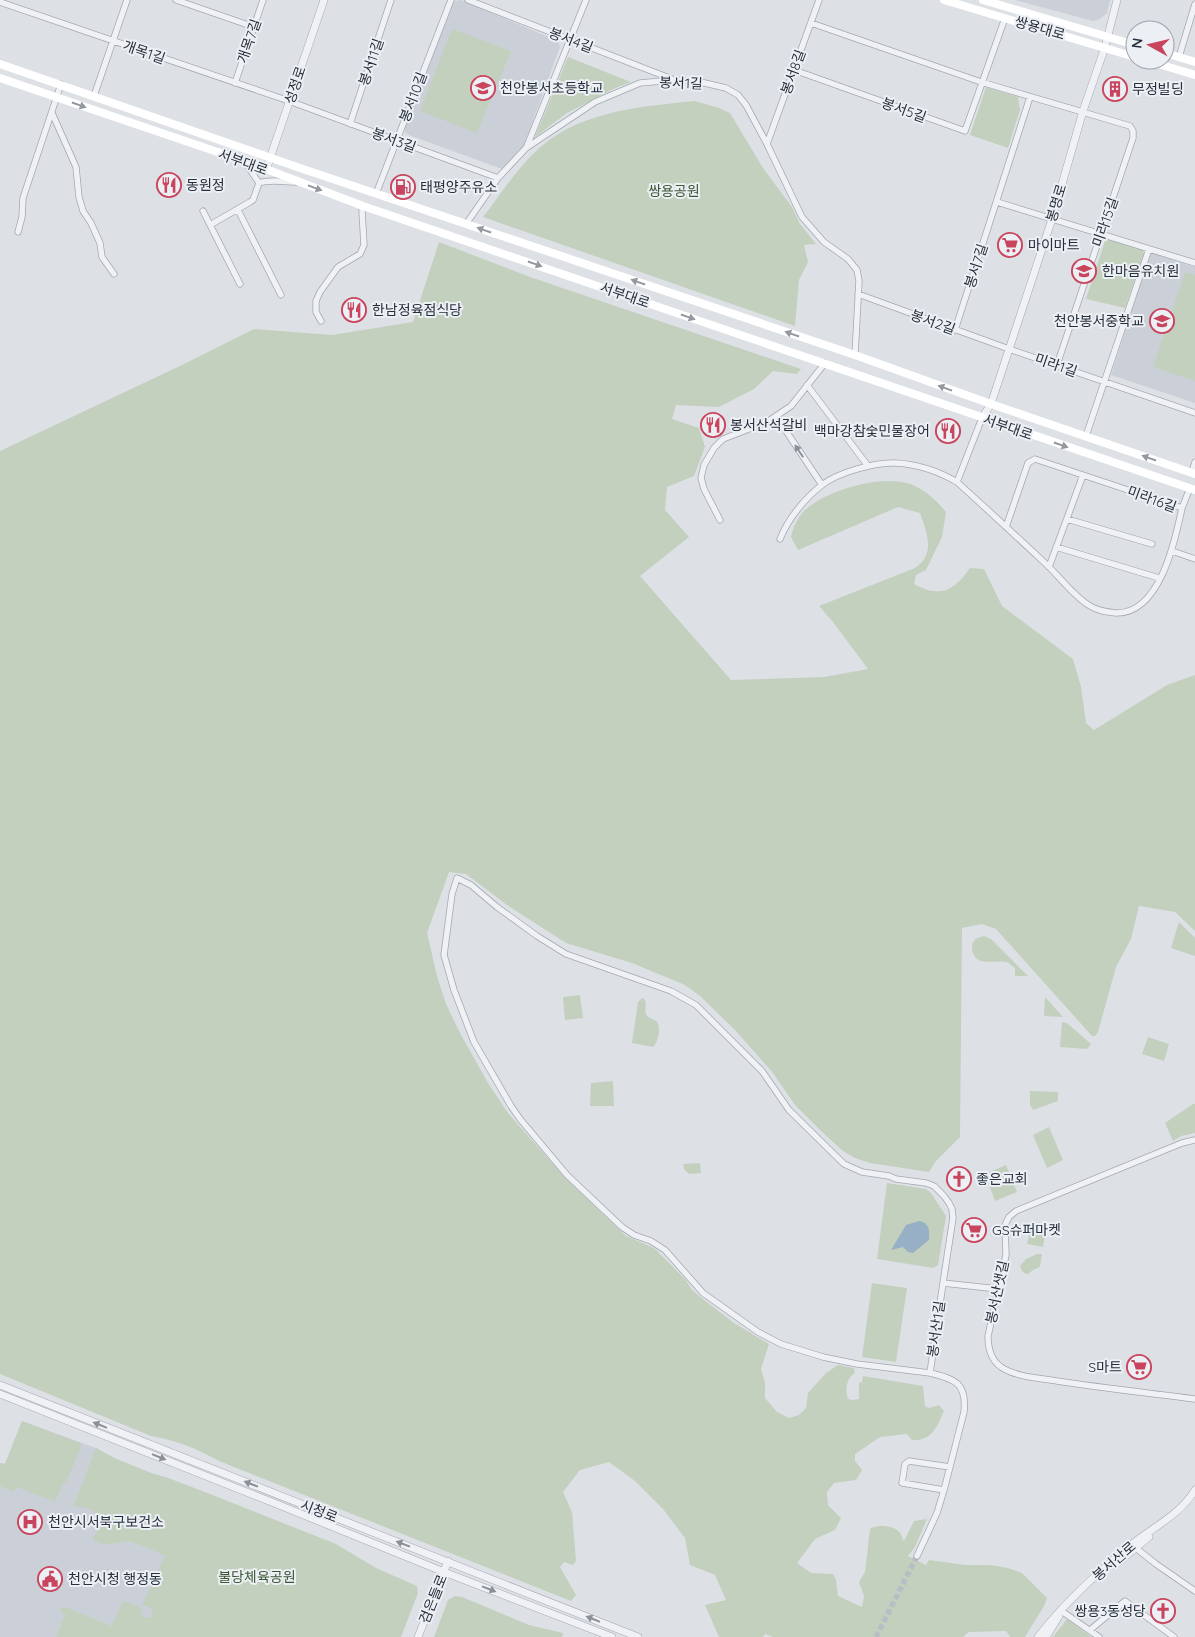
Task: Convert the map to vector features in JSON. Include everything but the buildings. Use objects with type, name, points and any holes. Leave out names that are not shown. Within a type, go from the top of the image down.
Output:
[{"type":"main road","name":"쌍용대로","points":[[944,0],[1125,54]]},
{"type":"main road","name":"쌍용대로","points":[[983,0],[1125,42]]},
{"type":"main road","points":[[1175,57],[1195,62]]},
{"type":"main road","name":"서부대로","points":[[0,64],[270,158],[854,355],[1193,473]]},
{"type":"main road","points":[[1175,69],[1195,75]]},
{"type":"main road","name":"서부대로","points":[[0,78],[244,161],[363,206],[1192,489]]},
{"type":"street","points":[[94,96],[127,0]]},
{"type":"street","points":[[176,0],[254,27]]},
{"type":"street","name":"개목7길","points":[[235,83],[263,0]]},
{"type":"street","name":"성정로","points":[[266,170],[324,0]]},
{"type":"street","name":"봉서11길","points":[[350,124],[391,0]]},
{"type":"street","name":"봉서10길","points":[[376,194],[451,0]]},
{"type":"street","name":"봉서4길","points":[[468,0],[674,80]]},
{"type":"street","points":[[526,148],[586,0]]},
{"type":"street","name":"봉서8길","points":[[767,144],[819,0]]},
{"type":"street","name":"봉명로","points":[[982,418],[991,404],[1052,219],[1083,112],[1108,37],[1117,0]]},
{"type":"street","name":"개목1길","points":[[0,2],[289,101]]},
{"type":"street","points":[[1179,58],[1195,4]]},
{"type":"street","name":"봉서5길","points":[[794,70],[965,132],[1005,18]]},
{"type":"street","points":[[811,23],[981,82],[1083,112]]},
{"type":"street","name":"봉서1길","points":[[466,224],[498,178],[526,148],[595,102],[640,83],[674,80],[696,81],[726,88],[732,91],[746,105],[802,216],[824,242],[848,259],[857,270],[859,281],[854,355]]},
{"type":"street","points":[[18,232],[22,217],[23,198],[61,84]]},
{"type":"street","name":"봉서7길","points":[[955,330],[1030,97]]},
{"type":"street","name":"봉서3길","points":[[289,101],[498,178]]},
{"type":"street","name":"미라15길","points":[[1057,365],[1134,138],[1130,126],[1083,112]]},
{"type":"street","points":[[52,113],[76,167],[79,197],[83,211],[100,243],[102,257],[114,274]]},
{"type":"street","points":[[244,161],[259,182]]},
{"type":"street","points":[[259,182],[266,180],[300,182]]},
{"type":"street","points":[[210,225],[253,200],[259,182]]},
{"type":"street","points":[[997,202],[1195,263]]},
{"type":"street","points":[[321,321],[316,312],[316,301],[320,292],[338,267],[360,254],[364,245],[363,206]]},
{"type":"street","points":[[238,210],[281,294]]},
{"type":"street","points":[[203,211],[240,284]]},
{"type":"street","points":[[1086,436],[1149,250]]},
{"type":"street","name":"봉서2길","points":[[858,294],[1009,349]]},
{"type":"street","name":"미라1길","points":[[1009,349],[1195,413]]},
{"type":"street","points":[[720,520],[704,489],[701,478],[704,465],[714,448],[723,439],[768,422],[791,406],[806,385],[825,364]]},
{"type":"street","points":[[806,385],[868,466]]},
{"type":"street","points":[[776,416],[822,485]]},
{"type":"street","points":[[957,482],[982,418]]},
{"type":"street","name":"미라16길","points":[[780,539],[786,524],[800,508],[822,485],[841,475],[868,466],[893,463],[919,466],[945,475],[957,482],[1049,567],[1075,595],[1091,607],[1107,612],[1120,613],[1133,609],[1143,602],[1155,588],[1172,551],[1182,508],[1035,460],[1028,463],[1006,527]]},
{"type":"street","points":[[1193,473],[1195,462]]},
{"type":"street","points":[[1049,567],[1083,475]]},
{"type":"street","points":[[1182,508],[1192,489]]},
{"type":"street","points":[[1067,519],[1152,544]]},
{"type":"street","points":[[1056,547],[1159,578]]},
{"type":"street","points":[[1172,551],[1195,559]]},
{"type":"street","points":[[930,1373],[857,1364],[823,1357],[781,1344],[758,1332],[703,1292],[665,1250],[651,1241],[634,1235],[622,1226],[567,1175],[511,1106],[474,1042],[454,990],[444,955],[456,878],[471,885],[530,932],[566,954],[671,991],[696,1005],[762,1071],[788,1110],[844,1164],[862,1172],[934,1186],[944,1196],[952,1209],[953,1218],[943,1282]]},
{"type":"street","name":"봉서산샛길","points":[[1195,1140],[1182,1143],[1016,1211],[1009,1217],[1005,1225],[1006,1254],[988,1336],[988,1346],[992,1356],[1000,1366],[1015,1374],[1087,1386],[1195,1399]]},
{"type":"street","name":"봉서산1길","points":[[918,1556],[937,1513],[964,1412],[965,1399],[961,1386],[948,1377],[930,1373],[943,1282],[998,1289]]},
{"type":"street","name":"시청로","points":[[0,1385],[638,1637]]},
{"type":"street","name":"시청로","points":[[0,1394],[444,1572],[612,1637]]},
{"type":"street","points":[[944,1490],[902,1483],[905,1464],[909,1461],[950,1467]]},
{"type":"street","name":"봉서산로","points":[[1046,1637],[1072,1596],[1171,1516],[1189,1500],[1195,1490]]},
{"type":"street","name":"봉서산로","points":[[1134,1546],[1174,1519],[1192,1503],[1195,1497]]},
{"type":"street","points":[[1134,1546],[1195,1591]]},
{"type":"street","name":"검은들로","points":[[418,1637],[448,1561]]},
{"type":"street","points":[[1090,1630],[1126,1601],[1174,1637]]},
{"type":"street","points":[[1062,1611],[1100,1637]]},
{"type":"street","name":"봉서산로","points":[[1038,1637],[1062,1611]]},
{"type":"shaded area","name":"천안봉서초등학교","points":[[461,0],[558,41],[560,47],[521,153],[508,167],[502,169],[406,134],[404,128],[454,1]]},
{"type":"shaded area","points":[[1015,0],[1110,0],[1107,13],[1100,19],[1093,21]]},
{"type":"shaded area","name":"천안봉서중학교","points":[[1151,252],[1195,267],[1195,403],[1111,375]]},
{"type":"shaded area","points":[[22,1421],[96,1448],[114,1458],[151,1473],[215,1496],[157,1637],[0,1637],[0,1463],[5,1464]]},
{"type":"green space","points":[[452,29],[511,51],[477,133],[420,111]]},
{"type":"green space","points":[[568,57],[631,82],[615,88],[567,113],[535,137]]},
{"type":"green space","points":[[986,87],[1018,97],[1020,110],[1008,148],[970,135]]},
{"type":"green space","name":"쌍용공원","points":[[695,101],[730,113],[763,168],[792,207],[800,224],[816,244],[804,245],[808,262],[799,280],[795,326],[483,217],[524,163],[548,141],[567,129],[586,120],[629,109]]},
{"type":"green space","points":[[1109,238],[1142,249],[1144,253],[1125,308],[1086,299],[1105,241]]},
{"type":"green space","points":[[439,242],[530,277],[801,369],[797,374],[773,371],[754,389],[719,407],[676,405],[672,419],[699,428],[705,447],[694,476],[667,487],[665,510],[689,537],[640,576],[731,680],[824,677],[868,669],[819,606],[915,568],[922,562],[928,550],[928,543],[920,513],[898,507],[798,550],[791,537],[794,526],[800,516],[815,503],[841,490],[885,481],[898,481],[916,486],[930,496],[946,512],[942,537],[926,570],[916,575],[914,584],[931,591],[945,590],[958,583],[970,568],[984,569],[1002,606],[1073,659],[1081,687],[1086,723],[1094,730],[1167,685],[1195,675],[1195,931],[1175,912],[1139,906],[1131,939],[1116,967],[1098,1032],[1095,1036],[1092,1036],[996,929],[982,924],[962,928],[960,1137],[936,1161],[929,1172],[870,1163],[855,1158],[843,1151],[795,1105],[773,1073],[735,1030],[700,996],[685,985],[632,963],[566,943],[507,905],[466,874],[449,872],[427,933],[446,1004],[488,1083],[508,1113],[565,1178],[626,1236],[654,1248],[685,1279],[692,1290],[734,1323],[769,1344],[761,1369],[765,1383],[765,1398],[777,1412],[789,1418],[799,1415],[806,1408],[808,1393],[826,1373],[838,1365],[854,1368],[855,1373],[847,1385],[848,1399],[859,1399],[859,1383],[862,1382],[863,1376],[923,1386],[925,1406],[929,1408],[939,1405],[944,1411],[933,1432],[924,1438],[912,1440],[907,1434],[880,1437],[855,1454],[855,1461],[862,1470],[856,1480],[834,1483],[827,1492],[828,1505],[841,1518],[835,1530],[815,1539],[797,1563],[811,1573],[833,1574],[836,1580],[838,1596],[862,1607],[864,1596],[859,1582],[865,1572],[870,1529],[877,1526],[890,1527],[901,1534],[904,1541],[914,1521],[927,1519],[915,1547],[908,1556],[926,1565],[929,1560],[1008,1568],[1022,1573],[1047,1598],[1025,1637],[1010,1637],[1006,1631],[969,1632],[963,1637],[773,1637],[765,1634],[763,1637],[719,1637],[705,1605],[726,1600],[715,1575],[690,1565],[685,1538],[663,1509],[635,1481],[609,1462],[580,1470],[563,1492],[572,1512],[576,1561],[573,1565],[564,1562],[560,1567],[576,1595],[571,1601],[219,1461],[186,1446],[151,1436],[0,1374],[0,451],[254,329],[332,335],[413,322]]},
{"type":"green space","points":[[1185,272],[1195,275],[1195,381],[1153,367]]},
{"type":"green space","points":[[1179,922],[1195,938],[1195,956],[1171,948]]},
{"type":"green space","points":[[984,936],[991,939],[1028,976],[1015,976],[1015,968],[1009,963],[984,961],[976,958],[972,944],[977,938]]},
{"type":"green space","points":[[580,995],[583,1018],[565,1020],[563,997]]},
{"type":"green space","points":[[1045,997],[1063,1017],[1044,1016]]},
{"type":"green space","points":[[642,998],[646,1003],[647,1016],[656,1021],[659,1026],[658,1038],[653,1047],[632,1043],[638,1002]]},
{"type":"green space","points":[[1062,1022],[1067,1023],[1091,1044],[1087,1049],[1060,1047]]},
{"type":"green space","points":[[1148,1037],[1169,1044],[1164,1061],[1142,1054]]},
{"type":"green space","points":[[613,1081],[614,1106],[590,1106],[591,1083]]},
{"type":"green space","points":[[1030,1091],[1058,1092],[1058,1101],[1033,1110],[1030,1105]]},
{"type":"green space","points":[[1195,1104],[1195,1133],[1181,1136],[1173,1141],[1165,1123]]},
{"type":"green space","points":[[1049,1127],[1063,1160],[1047,1168],[1033,1135]]},
{"type":"green space","points":[[700,1163],[701,1173],[689,1174],[684,1169],[683,1164]]},
{"type":"green space","points":[[1006,1165],[1017,1192],[995,1201],[985,1174]]},
{"type":"green space","points":[[887,1183],[926,1189],[931,1193],[946,1216],[938,1265],[933,1268],[877,1259]]},
{"type":"green space","points":[[1031,1227],[1046,1229],[1043,1247],[1027,1244]]},
{"type":"green space","points":[[1042,1254],[1040,1267],[1028,1274],[1024,1273],[1020,1266],[1026,1259]]},
{"type":"green space","points":[[872,1283],[907,1288],[896,1362],[862,1357]]},
{"type":"green space","points":[[22,1421],[82,1444],[66,1483],[63,1483],[55,1502],[17,1487],[14,1492],[0,1486],[0,1463],[5,1464]]},
{"type":"green space","name":"불당체육공원","points":[[96,1448],[114,1458],[151,1473],[336,1544],[376,1568],[417,1586],[418,1593],[401,1637],[56,1637],[65,1614],[60,1612],[63,1606],[112,1626],[123,1601],[142,1608],[142,1617],[149,1618],[153,1610],[147,1606],[142,1606],[165,1555],[129,1541],[104,1545],[94,1541],[93,1538],[102,1524],[98,1515],[87,1508],[73,1507]]},
{"type":"green space","points":[[455,1596],[462,1597],[529,1625],[563,1633],[562,1637],[434,1637],[448,1600]]},
{"type":"green space","points":[[1067,1619],[1091,1637],[1053,1637]]},
{"type":"water","points":[[919,1221],[927,1225],[929,1240],[913,1253],[908,1252],[903,1247],[891,1250],[906,1225]]},
{"type":"tunnel","points":[[876,1637],[917,1556]]},
{"type":"place","name":"천안봉서초등학교","points":[[483,88]]},
{"type":"place","name":"무정빌딩","points":[[1115,89]]},
{"type":"place","name":"동원정","points":[[169,185]]},
{"type":"place","name":"태평양주유소","points":[[403,187]]},
{"type":"place","name":"마이마트","points":[[1010,245]]},
{"type":"place","name":"한마음유치원","points":[[1084,271]]},
{"type":"place","name":"한남정육점식당","points":[[354,310]]},
{"type":"place","name":"천안봉서중학교","points":[[1162,321]]},
{"type":"place","name":"봉서산석갈비","points":[[713,425]]},
{"type":"place","name":"백마강참숯민물장어","points":[[948,431]]},
{"type":"place","name":"좋은교회","points":[[959,1179]]},
{"type":"place","name":"GS슈퍼마켓","points":[[974,1230]]},
{"type":"place","name":"S마트","points":[[1139,1367]]},
{"type":"place","name":"천안시서북구보건소","points":[[30,1522]]},
{"type":"place","name":"천안시청 행정동","points":[[50,1579]]},
{"type":"place","name":"쌍용3동성당","points":[[1163,1611]]}]
